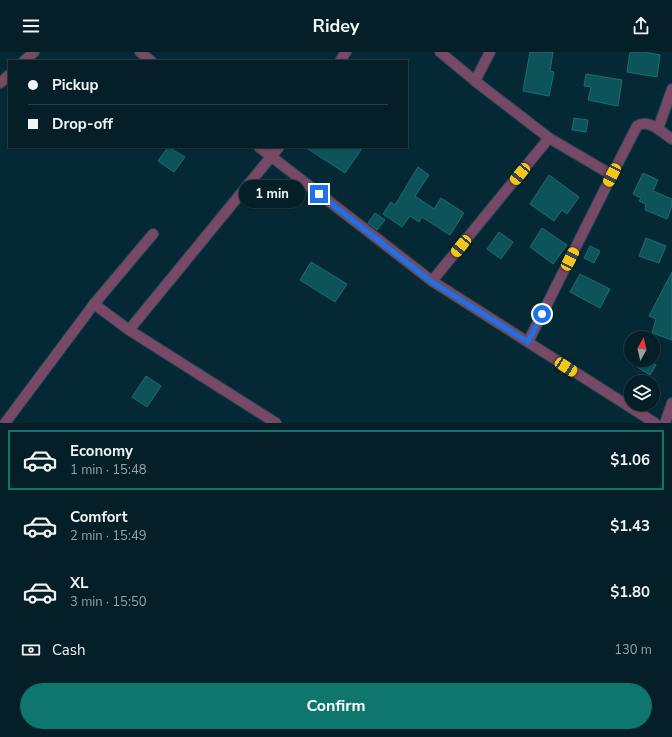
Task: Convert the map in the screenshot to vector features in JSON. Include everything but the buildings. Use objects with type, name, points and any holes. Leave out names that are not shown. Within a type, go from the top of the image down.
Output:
[{"type":"street","points":[[25,60],[34,52]]},
{"type":"street","points":[[140,52],[150,60]]},
{"type":"street","points":[[440,52],[549,138],[612,175]]},
{"type":"street","points":[[475,81],[490,52]]},
{"type":"street","points":[[0,83],[8,76]]},
{"type":"street","points":[[658,129],[672,89]]},
{"type":"street","points":[[528,342],[637,126],[644,123],[658,129],[672,139]]},
{"type":"street","points":[[432,282],[549,138]]},
{"type":"street","points":[[260,148],[432,282],[655,423]]},
{"type":"street","points":[[129,330],[278,148]]},
{"type":"street","points":[[5,423],[94,304],[153,234]]},
{"type":"street","points":[[94,304],[129,330],[276,423]]},
{"type":"street","points":[[668,418],[672,403]]},
{"type":"route","points":[[319,194],[432,282],[528,342],[542,314]]}]
